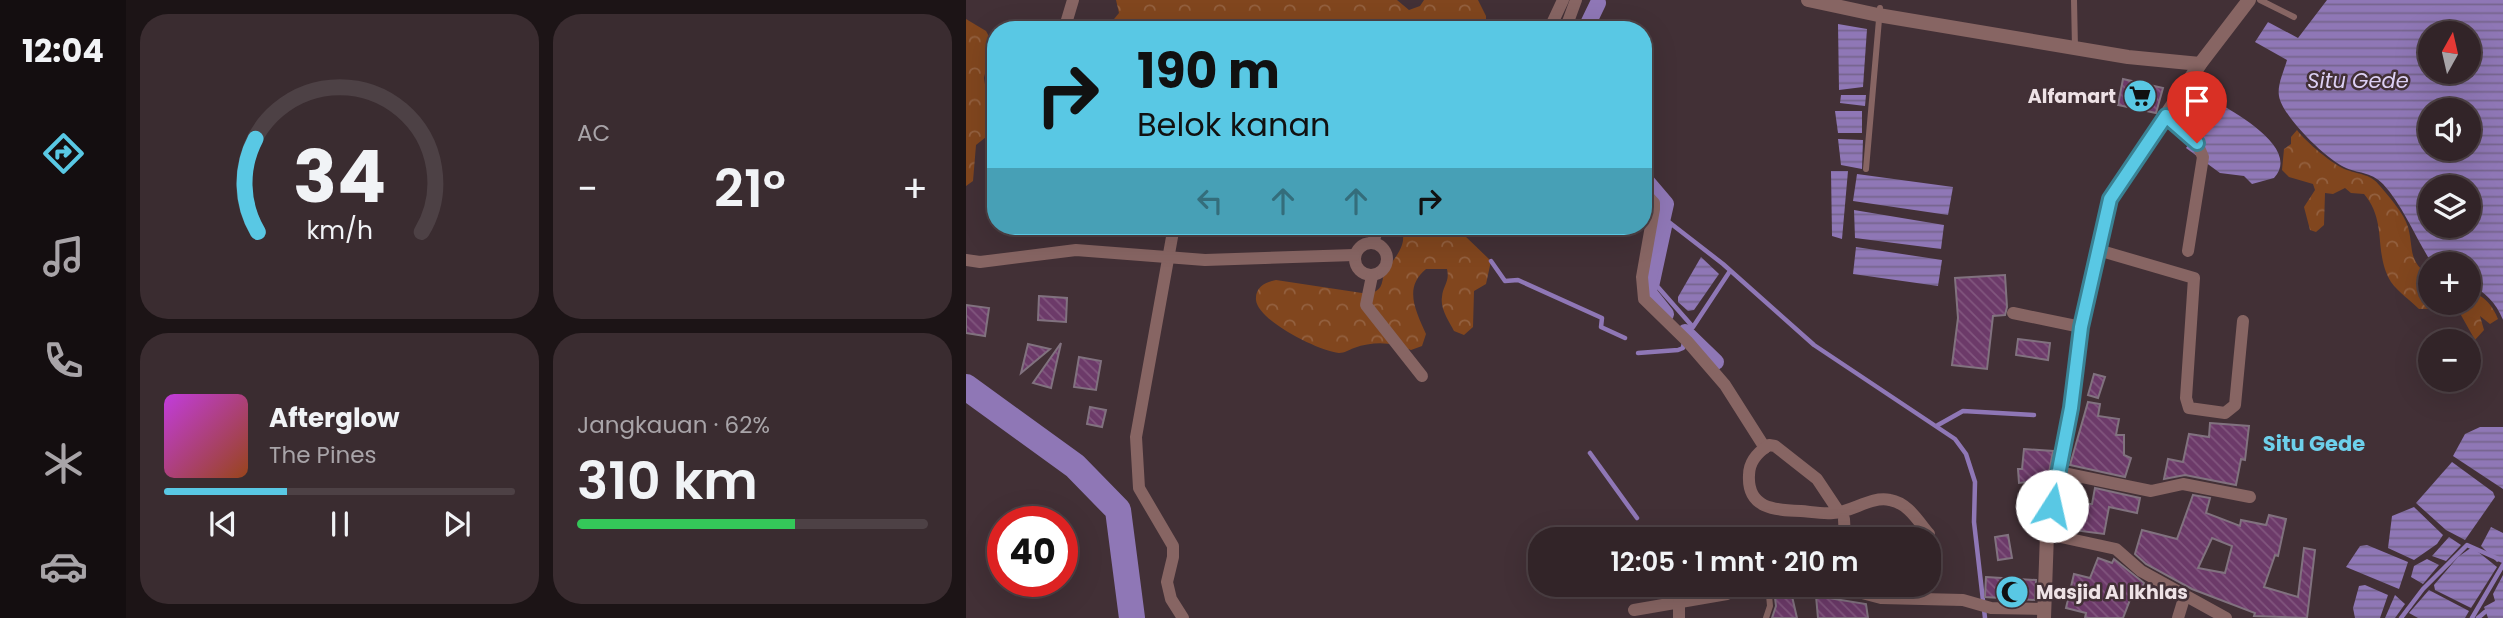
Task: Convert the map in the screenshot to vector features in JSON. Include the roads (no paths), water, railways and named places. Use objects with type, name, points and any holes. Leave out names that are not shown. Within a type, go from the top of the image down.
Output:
[{"type":"street","points":[[1067,21],[1073,0]]},
{"type":"street","points":[[1553,21],[1563,0]]},
{"type":"street","points":[[1568,21],[1576,0]]},
{"type":"street","points":[[1808,0],[2075,48],[2200,64]]},
{"type":"street","points":[[1878,597],[1963,600],[1991,608],[2044,614],[2048,534],[2071,408],[2081,327],[2110,199],[2200,64],[2249,0]]},
{"type":"street","points":[[2166,116],[2197,143],[2203,157],[2188,251]]},
{"type":"street","points":[[1652,201],[1652,218]]},
{"type":"street","points":[[1172,235],[1136,437],[1139,488],[1173,546],[1174,557],[1167,582],[1171,599],[1183,618]]},
{"type":"street","points":[[1373,242],[1376,235]]},
{"type":"street","points":[[1649,235],[1642,281],[1644,299],[1687,341],[1726,385],[1765,448]]},
{"type":"street","points":[[1373,242],[1384,248],[1388,260],[1383,271],[1372,276],[1362,273],[1356,265],[1354,255],[1361,245],[1373,242]]},
{"type":"street","points":[[966,260],[980,262],[1076,250],[1205,260],[1354,255]]},
{"type":"street","points":[[2098,250],[2194,278],[2186,398],[2189,408],[2225,413],[2235,405],[2243,321]]},
{"type":"street","points":[[1372,276],[1366,305],[1422,376]]},
{"type":"street","points":[[2013,313],[2081,327]]},
{"type":"street","points":[[1843,527],[1841,516],[1817,479],[1775,446],[1765,448],[1749,468],[1750,488],[1760,504],[1768,509],[1841,516],[1873,500],[1889,499],[1901,503],[1924,527]]},
{"type":"street","points":[[2058,472],[2151,491],[2183,484],[2250,497]]},
{"type":"street","points":[[2048,534],[2116,549],[2141,571],[2226,618]]},
{"type":"street","points":[[2178,618],[2185,595]]},
{"type":"street","points":[[1634,610],[1709,597]]},
{"type":"street","points":[[1679,602],[1679,618]]},
{"type":"lane","points":[[2074,0],[2075,48]]},
{"type":"lane","points":[[2260,0],[2294,17]]},
{"type":"lane","points":[[1866,169],[1879,12]]},
{"type":"lane","points":[[1766,618],[1770,606],[1769,597]]},
{"type":"water","name":"Situ Gede","points":[[2327,0],[2503,0],[2503,320],[2497,308],[2481,291],[2481,252],[2425,252],[2401,209],[2383,184],[2373,177],[2336,162],[2296,125],[2279,96],[2287,60],[2255,42],[2268,22],[2298,38]]},
{"type":"water","points":[[1838,24],[1867,29],[1863,87],[1839,90]]},
{"type":"water","points":[[1841,95],[1866,95],[1865,106],[1840,103]]},
{"type":"water","points":[[2217,102],[2251,124],[2273,144],[2279,156],[2280,167],[2274,178],[2252,184],[2244,176],[2220,173],[2186,148]]},
{"type":"water","points":[[1835,111],[1862,111],[1862,133],[1838,133]]},
{"type":"water","points":[[1838,139],[1863,140],[1862,169],[1841,165]]},
{"type":"water","points":[[1831,171],[1848,171],[1842,239],[1832,236]]},
{"type":"water","points":[[1857,174],[1953,187],[1948,215],[1853,201]]},
{"type":"water","points":[[1854,210],[1944,225],[1941,249],[1855,238]]},
{"type":"water","points":[[1856,247],[1942,260],[1938,286],[1853,274]]},
{"type":"water","points":[[1701,257],[1719,274],[1694,310],[1688,311],[1678,302],[1678,297]]},
{"type":"water","points":[[2480,427],[2503,427],[2503,489],[2453,456],[2465,434]]},
{"type":"water","points":[[2452,462],[2493,492],[2495,497],[2465,540],[2446,530],[2416,503]]},
{"type":"water","points":[[2414,507],[2443,535],[2437,544],[2414,560],[2388,548],[2392,516]]},
{"type":"water","points":[[2491,527],[2503,533],[2503,559],[2497,562],[2481,546]]},
{"type":"water","points":[[2449,537],[2461,545],[2446,561],[2432,556]]},
{"type":"water","points":[[2367,545],[2408,562],[2399,589],[2346,567],[2360,546]]},
{"type":"water","points":[[2472,547],[2497,567],[2471,608],[2435,590],[2434,585],[2458,557]]},
{"type":"water","points":[[2427,559],[2439,565],[2423,584],[2411,577],[2414,566]]},
{"type":"water","points":[[2503,575],[2503,618],[2488,618],[2484,607],[2495,601],[2493,594]]},
{"type":"water","points":[[2365,585],[2388,595],[2380,618],[2355,618],[2353,608],[2359,586]]},
{"type":"water","points":[[2429,590],[2469,611],[2465,618],[2418,618],[2409,613]]},
{"type":"water","points":[[2395,595],[2405,604],[2395,618],[2385,618]]},
{"type":"waterway","points":[[1589,21],[1598,3]]},
{"type":"waterway","points":[[1652,188],[1666,204],[1648,283],[1650,294],[1666,314]]},
{"type":"waterway","points":[[1652,209],[1723,264],[1814,345],[1955,439],[1966,454],[1975,482],[1974,522],[1985,618]]},
{"type":"waterway","points":[[1670,226],[1657,286],[1693,327],[1730,271]]},
{"type":"waterway","points":[[1491,261],[1505,281],[1518,280],[1602,318],[1601,327],[1625,338]]},
{"type":"waterway","points":[[1685,332],[1716,362]]},
{"type":"waterway","points":[[1638,353],[1678,350],[1683,348],[1684,341]]},
{"type":"waterway","points":[[966,387],[1075,466],[1118,510],[1132,618]]},
{"type":"waterway","points":[[1938,425],[1963,411],[2034,415]]},
{"type":"waterway","points":[[1590,453],[1637,518]]},
{"type":"waterway","points":[[2401,618],[2423,589],[2467,545],[2503,561]]},
{"type":"waterway","points":[[2472,618],[2503,565]]},
{"type":"waterway","points":[[2478,618],[2485,612]]},
{"type":"place","name":"Alfamart","points":[[2140,96]]},
{"type":"place","name":"Masjid Al Ikhlas","points":[[2012,592]]},
{"type":"district","name":"Situ Gede","points":[[2314,444]]}]
